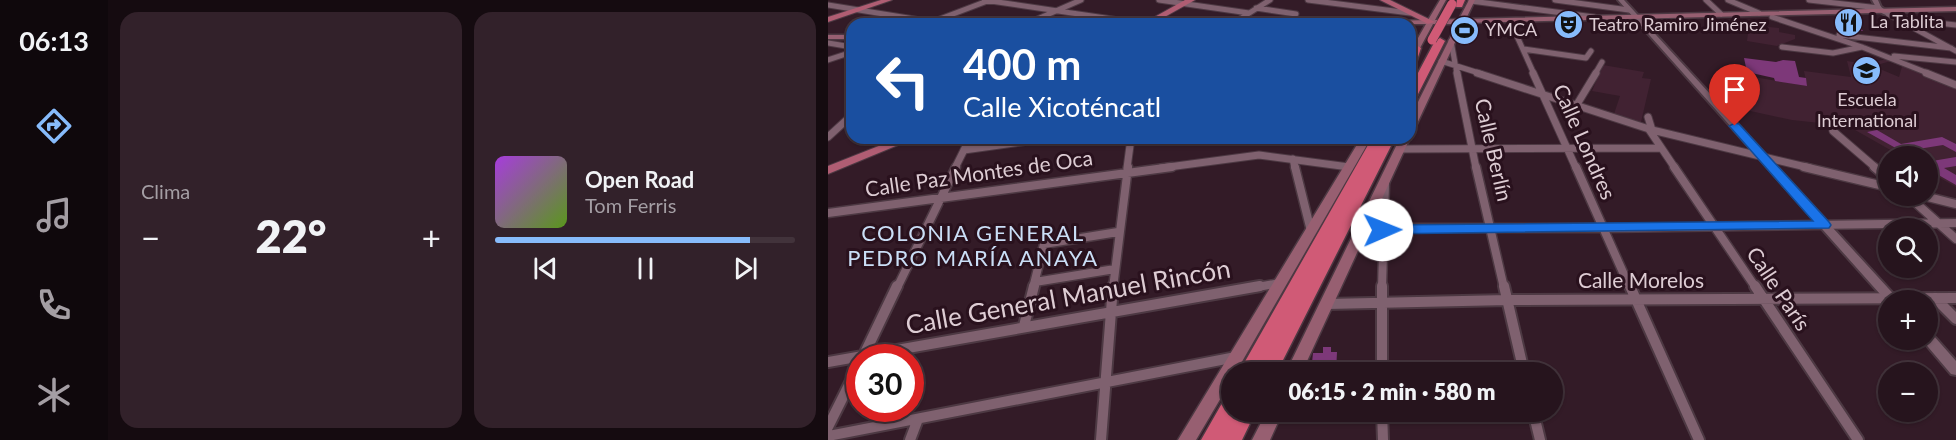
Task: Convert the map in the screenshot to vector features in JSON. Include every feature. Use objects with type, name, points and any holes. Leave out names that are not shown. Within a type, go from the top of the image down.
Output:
[{"type":"highway","points":[[1416,69],[1459,1]]},
{"type":"highway","points":[[1416,84],[1438,31]]},
{"type":"highway","points":[[1416,100],[1428,76],[1439,66]]},
{"type":"highway","points":[[1255,362],[1375,144]]},
{"type":"highway","points":[[1273,362],[1397,144]]},
{"type":"highway","points":[[1212,440],[1222,422]]},
{"type":"highway","points":[[1233,438],[1241,422]]},
{"type":"main road","points":[[856,10],[882,0]]},
{"type":"main road","points":[[828,19],[888,0]]},
{"type":"main road","points":[[1384,0],[1438,31]]},
{"type":"main road","points":[[1459,1],[1461,20]]},
{"type":"main road","points":[[1416,115],[1439,66],[1438,31],[1459,1]]},
{"type":"main road","points":[[1157,18],[1188,2]]},
{"type":"main road","points":[[1416,29],[1438,31],[1461,20],[1511,23],[1956,10]]},
{"type":"main road","points":[[1416,48],[1438,31],[1461,20],[1637,19],[1759,13],[1886,13]]},
{"type":"main road","points":[[1416,27],[1438,31],[1461,20]]},
{"type":"main road","points":[[828,41],[846,40]]},
{"type":"main road","points":[[828,170],[894,144]]},
{"type":"main road","points":[[1187,440],[1362,144]]},
{"type":"main road","points":[[1299,362],[1364,228],[1386,179],[1397,144]]},
{"type":"main road","points":[[1261,440],[1270,422]]},
{"type":"street","points":[[942,18],[987,0],[1104,18]]},
{"type":"street","points":[[1040,18],[1081,0]]},
{"type":"street","points":[[1159,0],[1188,2],[1249,13]]},
{"type":"street","points":[[1241,18],[1270,0]]},
{"type":"street","points":[[1308,0],[1412,14]]},
{"type":"street","points":[[1340,4],[1345,0]]},
{"type":"street","points":[[1555,0],[1629,10]]},
{"type":"street","points":[[1621,0],[1884,290]]},
{"type":"street","points":[[1706,0],[1722,14]]},
{"type":"street","points":[[1728,0],[1759,13]]},
{"type":"street","points":[[1809,0],[1956,25]]},
{"type":"street","points":[[1875,0],[1886,13],[1953,49]]},
{"type":"street","points":[[1459,1],[1597,18]]},
{"type":"street","points":[[828,5],[907,18]]},
{"type":"street","points":[[828,11],[841,7]]},
{"type":"street","points":[[1256,8],[1289,13],[1296,11]]},
{"type":"street","points":[[1772,17],[1862,46],[1956,85]]},
{"type":"street","name":"Calle Londres","points":[[1511,23],[1700,440]]},
{"type":"street","name":"Calle Berlín","points":[[1438,31],[1454,64],[1522,362]]},
{"type":"street","points":[[1827,35],[1953,49]]},
{"type":"street","points":[[828,41],[846,48]]},
{"type":"street","points":[[1782,47],[1833,53],[1862,46]]},
{"type":"street","points":[[1523,49],[1586,58],[1591,51]]},
{"type":"street","points":[[828,60],[846,52]]},
{"type":"street","points":[[1887,56],[1956,62]]},
{"type":"street","points":[[1577,104],[1602,62]]},
{"type":"street","points":[[1439,66],[1454,64],[1544,96],[1577,104],[1650,129],[1878,185]]},
{"type":"street","name":"Calle París","points":[[1648,117],[1650,129],[1661,148],[1858,440]]},
{"type":"street","points":[[828,137],[846,120]]},
{"type":"street","points":[[1833,131],[1878,170]]},
{"type":"street","points":[[869,344],[967,144]]},
{"type":"street","points":[[964,150],[1008,144]]},
{"type":"street","points":[[1101,440],[1107,381],[1110,311],[1130,144]]},
{"type":"street","points":[[1416,144],[1472,149],[1661,148]]},
{"type":"street","name":"Calle Paz Montes de Oca","points":[[828,213],[1259,155],[1349,167]]},
{"type":"street","points":[[1293,159],[1311,231]]},
{"type":"street","points":[[1382,362],[1382,230],[1386,179]]},
{"type":"street","points":[[1938,200],[1956,204]]},
{"type":"street","points":[[1919,206],[1932,218]]},
{"type":"street","points":[[1938,223],[1956,223]]},
{"type":"street","points":[[1938,223],[1956,239]]},
{"type":"street","points":[[1364,228],[1382,230],[1878,224]]},
{"type":"street","points":[[1024,326],[1044,244],[1118,232]]},
{"type":"street","points":[[1035,282],[1115,269]]},
{"type":"street","name":"Calle General Manuel Rincón","points":[[924,346],[1024,326],[1280,283]]},
{"type":"street","name":"Calle Morelos","points":[[1938,298],[1956,298]]},
{"type":"street","name":"Calle Morelos","points":[[1327,304],[1508,300],[1878,299]]},
{"type":"street","points":[[1938,301],[1956,319]]},
{"type":"street","points":[[1938,349],[1956,370]]},
{"type":"street","points":[[924,418],[1236,357]]},
{"type":"street","name":"Calle General Manuel Rincón","points":[[828,362],[846,360]]},
{"type":"street","points":[[828,427],[846,390]]},
{"type":"street","points":[[828,436],[902,422]]},
{"type":"street","points":[[910,440],[917,422]]},
{"type":"street","points":[[1382,422],[1383,440]]},
{"type":"street","points":[[1536,422],[1540,440]]},
{"type":"shaded area","points":[[1749,25],[1779,28],[1779,32],[1795,35],[1795,39],[1777,46],[1747,41]]},
{"type":"shaded area","points":[[1891,58],[1895,60],[1873,66],[1899,77],[1903,63],[1956,86],[1956,187],[1938,177],[1938,146],[1883,146],[1848,126],[1792,120],[1723,105],[1725,72],[1807,86],[1804,71],[1851,77],[1847,61],[1866,64]]},
{"type":"shaded area","points":[[1603,65],[1644,72],[1642,78],[1651,79],[1641,122],[1614,114],[1620,96],[1592,91]]},
{"type":"building","name":"La Tablita","points":[[1837,16],[1852,16],[1863,31],[1845,29]]},
{"type":"building","points":[[1744,58],[1776,62],[1795,61],[1799,77],[1806,78],[1807,86],[1775,81],[1774,78],[1747,72]]},
{"type":"building","points":[[1877,130],[1901,144],[1942,137],[1956,144],[1956,152],[1943,145],[1892,146],[1867,132]]},
{"type":"building","points":[[1956,157],[1956,166],[1944,168],[1956,175],[1956,185],[1938,175],[1938,160]]},
{"type":"building","points":[[1323,347],[1331,347],[1331,352],[1337,352],[1336,362],[1312,362],[1313,353],[1323,353]]},
{"type":"place","name":"La Tablita","points":[[1849,22]]},
{"type":"place","name":"Teatro Ramiro Jiménez","points":[[1568,25]]},
{"type":"place","name":"YMCA","points":[[1464,30]]},
{"type":"place","name":"Escuela International","points":[[1867,71]]},
{"type":"district","name":"COLONIA GENERAL PEDRO MARÍA ANAYA","points":[[973,246]]},
{"type":"route","points":[[1382,230],[1824,225],[1735,126]]}]
